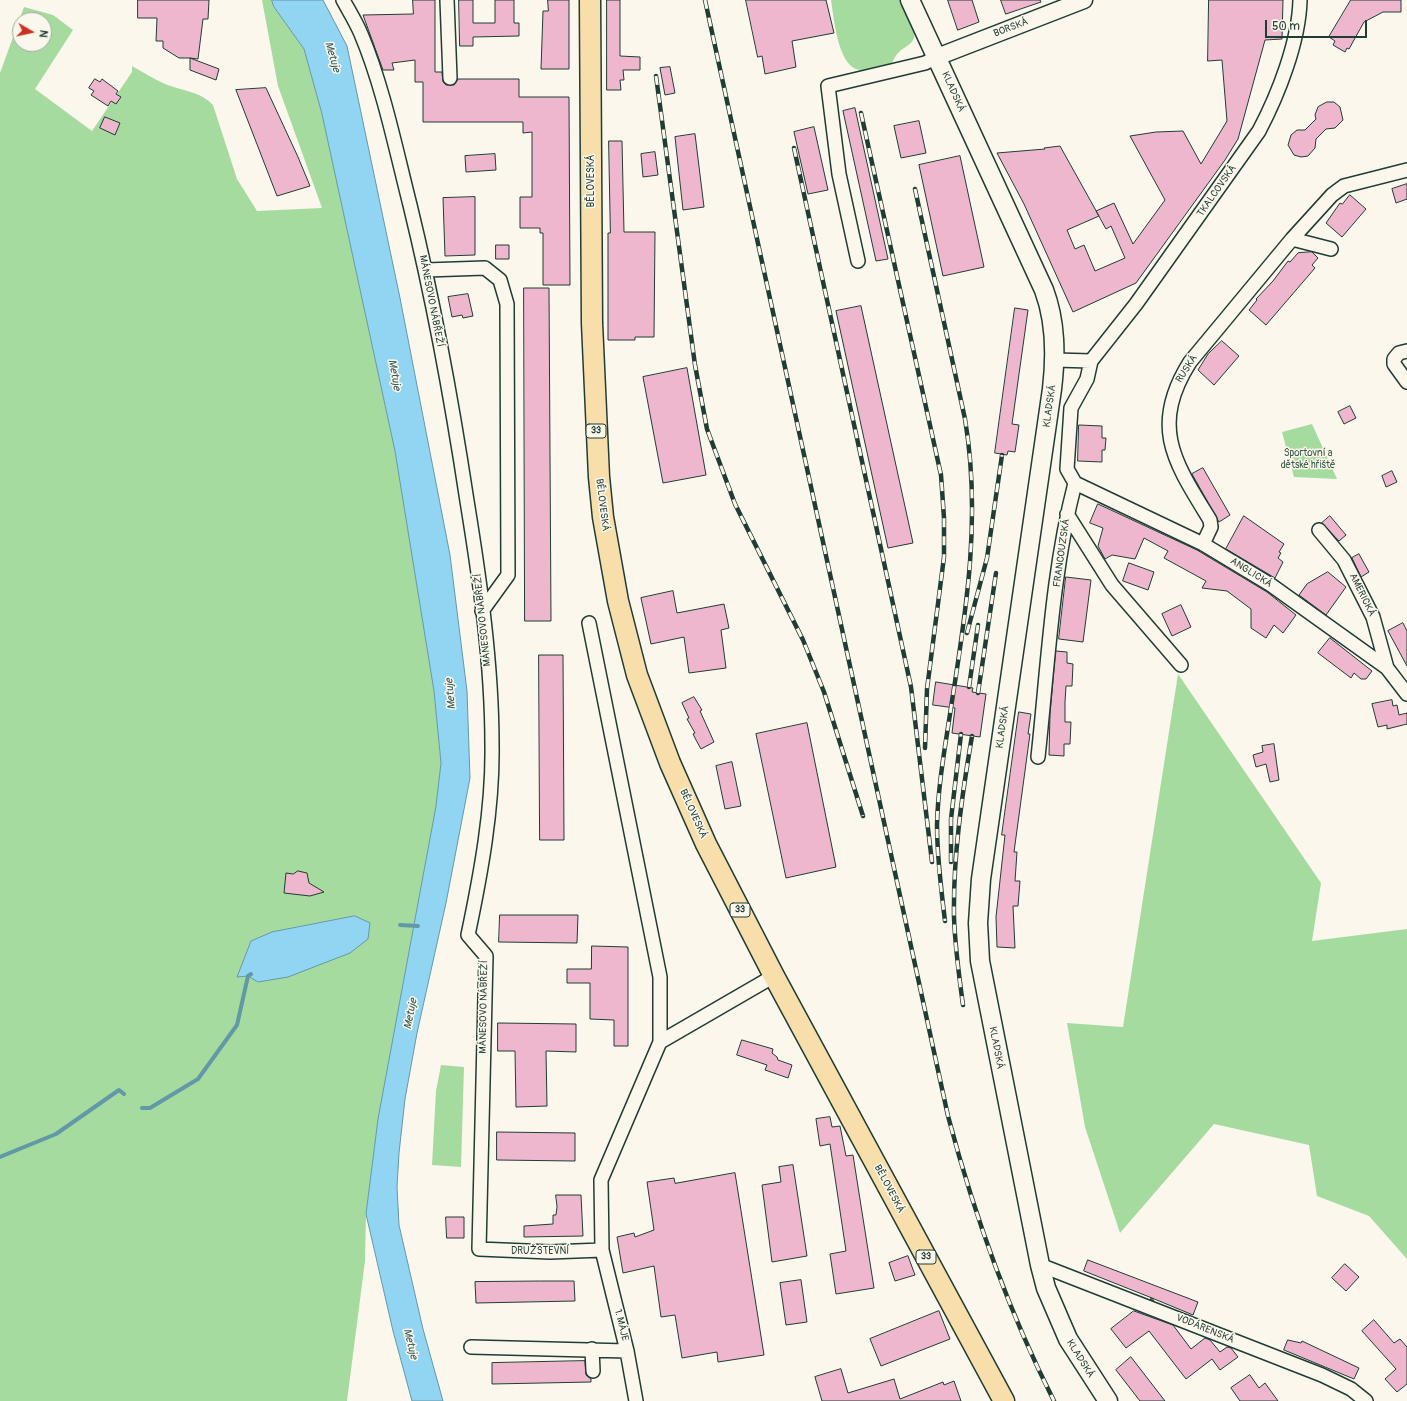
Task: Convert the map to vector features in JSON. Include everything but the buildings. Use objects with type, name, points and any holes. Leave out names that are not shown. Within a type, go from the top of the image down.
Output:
[{"type":"main road","name":"BĚLOVESKÁ","points":[[590,0],[593,377],[598,477],[603,517],[618,601],[637,675],[670,763],[706,844],[774,976],[1004,1401]]},
{"type":"main road","name":"KLADSKÁ","points":[[910,0],[931,60],[1044,290],[1054,328],[1055,360],[1052,389],[981,879],[978,923],[980,961],[986,997],[1040,1265],[1046,1288],[1068,1339],[1108,1401]]},
{"type":"street","name":"MÁNESOVO NÁBŘEŽÍ","points":[[343,0],[361,34],[376,78],[426,270],[458,444],[477,564],[489,685],[492,744],[491,797],[468,935],[486,956],[479,1249]]},
{"type":"street","points":[[447,0],[450,78]]},
{"type":"street","name":"BORSKÁ","points":[[931,60],[1084,0]]},
{"type":"street","name":"TKALCOVSKÁ","points":[[1075,483],[1067,469],[1071,408],[1086,379],[1091,361],[1136,304],[1259,131],[1273,106],[1289,57],[1300,0]]},
{"type":"street","points":[[858,261],[839,174],[828,86],[931,60]]},
{"type":"street","name":"RUSKÁ","points":[[1203,544],[1211,527],[1210,520],[1175,460],[1170,442],[1170,411],[1173,393],[1178,382],[1190,362],[1292,239],[1332,195],[1344,186],[1407,170]]},
{"type":"street","points":[[1292,239],[1331,249]]},
{"type":"street","points":[[426,270],[485,268],[500,280],[507,304],[508,575],[482,611]]},
{"type":"street","points":[[1407,351],[1399,353],[1394,358],[1394,364],[1407,382]]},
{"type":"street","points":[[1055,360],[1091,361]]},
{"type":"street","points":[[1067,514],[1075,483]]},
{"type":"street","name":"ANGLICKÁ","points":[[1075,483],[1203,544],[1271,585],[1387,668],[1407,694]]},
{"type":"street","name":"FRANCOUZSKÁ","points":[[1067,514],[1112,585],[1181,665]]},
{"type":"street","name":"FRANCOUZSKÁ","points":[[1038,757],[1052,624],[1067,514]]},
{"type":"street","name":"AMERICKÁ","points":[[1319,530],[1344,560],[1373,617],[1387,668]]},
{"type":"street","points":[[589,624],[660,977],[660,1042],[600,1180],[602,1250]]},
{"type":"street","points":[[660,1042],[774,976]]},
{"type":"street","name":"DRUŽSTEVNÍ","points":[[479,1249],[550,1252],[602,1250]]},
{"type":"street","name":"1. MÁJE","points":[[602,1250],[627,1351],[636,1401]]},
{"type":"street","name":"VODÁRENSKÁ","points":[[1040,1265],[1322,1374],[1351,1389],[1366,1401]]},
{"type":"street","points":[[471,1347],[627,1351]]},
{"type":"street","points":[[592,1349],[593,1371]]},
{"type":"green space","points":[[262,0],[272,0],[274,7],[304,49],[322,114],[395,451],[434,691],[441,763],[436,806],[378,1119],[366,1214],[365,1261],[347,1401],[0,1401],[0,73],[12,40],[12,52],[52,52],[52,15],[73,30],[35,89],[92,131],[132,72],[132,66],[165,84],[197,94],[208,100],[213,105],[237,179],[257,211],[322,208],[278,86]],"holes":[[[355,916],[350,953],[258,982],[248,976],[237,977],[251,941],[272,932]]]},
{"type":"green space","points":[[831,0],[901,0],[914,27],[914,38],[911,43],[898,53],[892,63],[865,70],[853,67],[847,61],[838,41]]},
{"type":"green space","points":[[24,7],[42,12],[22,12]]},
{"type":"green space","name":"Sportovní a dětské hřiště","points":[[1312,424],[1337,479],[1294,477],[1282,432]]},
{"type":"green space","points":[[1178,674],[1321,883],[1312,941],[1407,929],[1407,1259],[1369,1216],[1317,1196],[1309,1145],[1214,1124],[1120,1233],[1085,1127],[1067,1023],[1123,1027]]},
{"type":"green space","points":[[441,1065],[464,1067],[461,1167],[432,1165],[436,1091]]},
{"type":"water","name":"Metuje","points":[[272,0],[323,0],[347,46],[400,298],[450,555],[467,691],[470,778],[446,903],[417,1033],[405,1099],[397,1187],[399,1225],[423,1329],[443,1401],[412,1401],[393,1331],[366,1214],[378,1119],[436,806],[441,763],[434,691],[395,451],[322,114],[304,49],[274,7]]},
{"type":"water","points":[[355,916],[370,923],[368,939],[350,953],[288,977],[258,982],[248,976],[237,977],[251,941],[272,932]]},
{"type":"waterway","points":[[400,925],[418,926]]},
{"type":"waterway","points":[[142,1108],[150,1108],[198,1079],[237,1025],[248,976],[251,974]]},
{"type":"waterway","points":[[0,1157],[56,1134],[119,1090],[124,1094]]},
{"type":"railway","points":[[705,0],[948,1116],[969,1189],[1007,1297],[1037,1367],[1054,1401]]},
{"type":"railway","points":[[656,76],[695,365],[707,429],[735,504],[803,640],[824,692],[863,816]]},
{"type":"railway","points":[[861,113],[941,475],[944,518],[944,557],[927,689],[925,748]]},
{"type":"railway","points":[[794,148],[911,687],[932,862]]},
{"type":"railway","points":[[915,189],[965,419],[970,455],[972,490],[972,525],[967,596],[943,763],[938,809],[938,849],[945,921]]},
{"type":"railway","points":[[967,633],[987,558],[1002,455]]},
{"type":"railway","points":[[978,693],[996,573]]},
{"type":"railway","points":[[969,687],[978,625]]},
{"type":"railway","points":[[951,862],[951,819],[961,734]]},
{"type":"railway","points":[[963,1005],[955,939],[954,894],[959,826],[972,736]]}]
